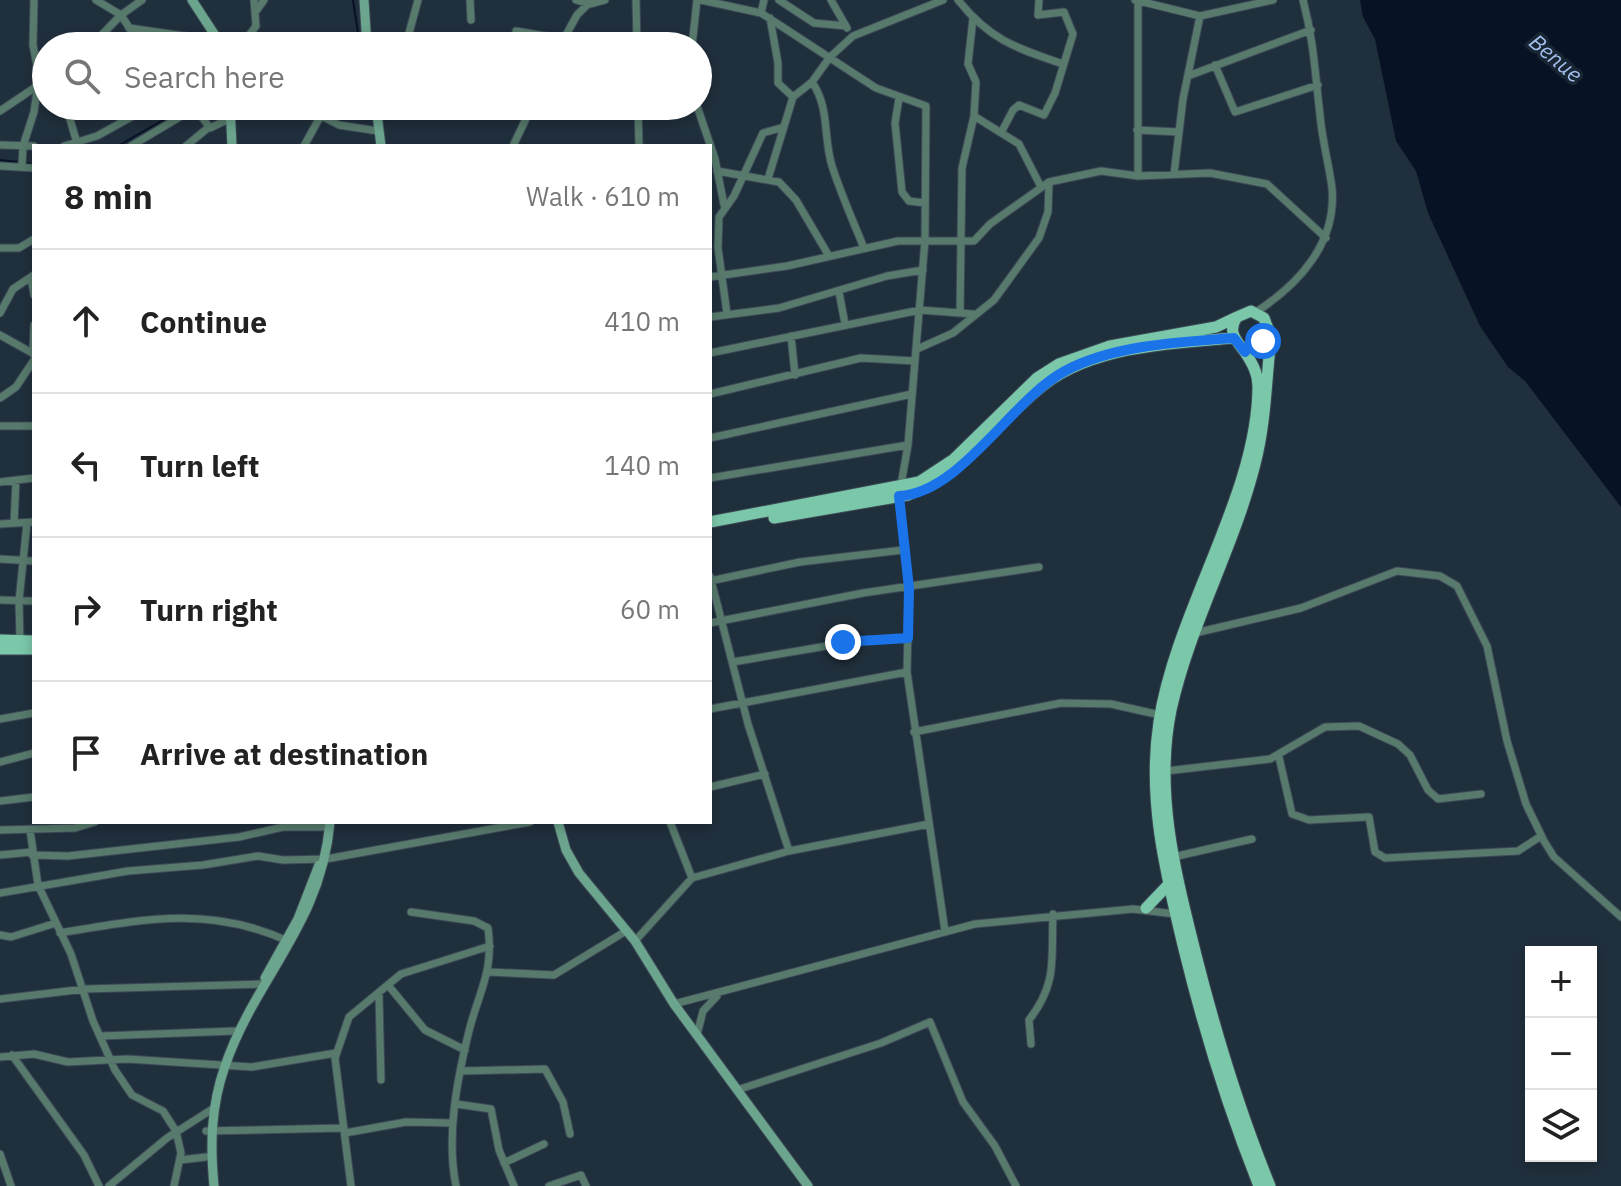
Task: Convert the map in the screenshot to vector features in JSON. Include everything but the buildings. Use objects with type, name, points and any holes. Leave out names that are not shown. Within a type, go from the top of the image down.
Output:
[{"type":"main road","points":[[712,528],[900,490],[919,482],[954,459],[1037,378],[1059,364],[1110,346],[1216,327],[1246,312],[1256,312],[1267,322],[1271,337],[1266,409],[1255,465],[1193,634],[1171,712],[1165,806],[1173,857],[1224,1064],[1270,1186]]},
{"type":"main road","points":[[1237,317],[1232,327],[1234,338],[1256,372],[1258,385],[1245,463],[1176,650],[1160,715],[1155,806],[1168,885],[1208,1046],[1259,1186]]},
{"type":"main road","points":[[1245,352],[1267,336],[1271,337]]},
{"type":"main road","points":[[712,522],[922,489],[958,466],[1044,385],[1065,371],[1112,355],[1234,338]]},
{"type":"main road","points":[[0,640],[32,641]]},
{"type":"main road","points":[[0,649],[32,649]]},
{"type":"main road","points":[[1146,908],[1168,885]]},
{"type":"street","points":[[33,32],[34,0]]},
{"type":"street","points":[[96,0],[121,15],[132,32]]},
{"type":"street","points":[[105,32],[142,0]]},
{"type":"street","points":[[192,0],[213,32]]},
{"type":"street","points":[[252,32],[256,26],[254,0]]},
{"type":"street","points":[[257,10],[264,0]]},
{"type":"street","points":[[364,0],[366,32]]},
{"type":"street","points":[[409,32],[418,0]]},
{"type":"street","points":[[470,0],[471,20]]},
{"type":"street","points":[[576,0],[605,0]]},
{"type":"street","points":[[636,0],[637,32]]},
{"type":"street","points":[[694,32],[699,0],[761,13],[876,88],[926,106],[923,270],[908,445],[900,490],[903,550],[909,588],[907,672],[945,931]]},
{"type":"street","points":[[761,13],[764,0]]},
{"type":"street","points":[[779,0],[814,23],[846,26]]},
{"type":"street","points":[[831,0],[853,36]]},
{"type":"street","points":[[768,179],[793,97],[812,82],[830,57],[853,36],[943,0]]},
{"type":"street","points":[[958,0],[973,18],[1000,41],[1063,64]]},
{"type":"street","points":[[1002,131],[1019,105],[1044,115],[1073,34],[1064,12],[1038,15],[1039,0]]},
{"type":"street","points":[[1138,176],[1136,1],[1200,16],[1242,4],[1273,0]]},
{"type":"street","points":[[1256,312],[1277,299],[1306,270],[1326,238],[1332,189],[1319,115],[1311,30],[1303,0]]},
{"type":"street","points":[[567,32],[577,15],[591,2]]},
{"type":"street","points":[[1174,174],[1200,16]]},
{"type":"street","points":[[770,18],[778,63],[778,83],[793,97]]},
{"type":"street","points":[[960,313],[962,168],[974,116],[976,82],[968,64],[973,18]]},
{"type":"street","points":[[129,28],[152,32]]},
{"type":"street","points":[[1188,76],[1311,30]]},
{"type":"street","points":[[516,31],[520,32]]},
{"type":"street","points":[[1215,65],[1235,112],[1318,85]]},
{"type":"street","points":[[812,82],[826,114],[824,130],[832,167],[864,248]]},
{"type":"street","points":[[0,111],[32,90]]},
{"type":"street","points":[[899,98],[895,123],[902,192],[909,201],[925,203]]},
{"type":"street","points":[[974,116],[1019,144],[1041,187]]},
{"type":"street","points":[[22,167],[23,146],[32,118]]},
{"type":"street","points":[[70,120],[77,143]]},
{"type":"street","points":[[73,144],[123,120]]},
{"type":"street","points":[[134,144],[175,120]]},
{"type":"street","points":[[204,120],[209,127]]},
{"type":"street","points":[[188,144],[209,127],[226,120]]},
{"type":"street","points":[[231,120],[232,144]]},
{"type":"street","points":[[305,144],[318,120]]},
{"type":"street","points":[[328,120],[351,128],[378,131]]},
{"type":"street","points":[[377,120],[381,144]]},
{"type":"street","points":[[514,144],[525,120]]},
{"type":"street","points":[[638,120],[639,144]]},
{"type":"street","points":[[701,120],[709,144]]},
{"type":"street","points":[[724,205],[734,196],[763,133],[784,127]]},
{"type":"street","points":[[1137,130],[1179,132]]},
{"type":"street","points":[[0,145],[32,146]]},
{"type":"street","points":[[712,155],[724,205],[717,231],[727,314]]},
{"type":"street","points":[[0,179],[2,166],[32,168]]},
{"type":"street","points":[[717,171],[779,182],[796,200],[829,256]]},
{"type":"street","points":[[712,277],[864,248],[925,240],[977,240],[990,224],[1049,182],[1101,171],[1138,176],[1210,173],[1273,186],[1326,238]]},
{"type":"street","points":[[917,349],[953,333],[994,300],[1039,238],[1048,212],[1049,182]]},
{"type":"street","points":[[0,248],[19,248],[32,240]]},
{"type":"street","points":[[712,317],[779,308],[872,280],[923,270]]},
{"type":"street","points":[[0,313],[13,289],[32,276]]},
{"type":"street","points":[[839,292],[845,324]]},
{"type":"street","points":[[1267,322],[1277,299]]},
{"type":"street","points":[[712,353],[920,310],[973,314]]},
{"type":"street","points":[[0,335],[32,355]]},
{"type":"street","points":[[791,336],[795,375]]},
{"type":"street","points":[[712,394],[795,375],[811,368],[872,357],[915,361]]},
{"type":"street","points":[[0,398],[16,387],[32,359]]},
{"type":"street","points":[[712,438],[912,394]]},
{"type":"street","points":[[0,426],[32,426]]},
{"type":"street","points":[[712,478],[908,445]]},
{"type":"street","points":[[0,482],[32,478]]},
{"type":"street","points":[[14,523],[16,480]]},
{"type":"street","points":[[0,524],[30,522],[30,561],[19,601],[20,640]]},
{"type":"street","points":[[712,580],[800,562],[903,550]]},
{"type":"street","points":[[0,559],[30,561]]},
{"type":"street","points":[[712,623],[863,593],[1039,567]]},
{"type":"street","points":[[1193,634],[1301,608],[1397,571],[1440,576],[1457,586],[1487,646],[1510,753],[1541,836],[1554,857],[1621,917]]},
{"type":"street","points":[[712,587],[743,703],[789,851]]},
{"type":"street","points":[[0,600],[32,601]]},
{"type":"street","points":[[733,662],[843,642],[908,638]]},
{"type":"street","points":[[712,709],[907,672]]},
{"type":"street","points":[[914,732],[1061,703],[1111,704],[1160,715]]},
{"type":"street","points":[[0,719],[32,713]]},
{"type":"street","points":[[1166,771],[1279,757],[1325,727],[1359,726],[1391,740],[1410,755],[1428,790],[1438,799],[1481,794]]},
{"type":"street","points":[[0,762],[32,754]]},
{"type":"street","points":[[1279,757],[1292,814],[1309,820],[1369,817],[1378,856],[1509,852],[1541,836]]},
{"type":"street","points":[[712,787],[765,774]]},
{"type":"street","points":[[0,801],[32,797]]},
{"type":"street","points":[[0,830],[75,828],[88,824]]},
{"type":"street","points":[[0,855],[32,853],[68,856],[326,824],[323,859],[290,942],[223,1065]]},
{"type":"street","points":[[0,893],[38,885],[258,856],[283,860],[323,859],[519,824]]},
{"type":"street","points":[[559,824],[566,850],[579,873],[635,941],[674,1004],[808,1186]]},
{"type":"street","points":[[671,824],[692,878]]},
{"type":"street","points":[[635,941],[692,878],[789,851],[929,824]]},
{"type":"street","points":[[30,830],[38,885],[85,989],[112,1062],[132,1095],[163,1111],[176,1131],[180,1160],[174,1186]]},
{"type":"street","points":[[1173,857],[1252,839]]},
{"type":"street","points":[[674,1004],[945,931],[1053,914],[1146,908],[1175,914]]},
{"type":"street","points":[[411,912],[481,923],[488,928],[489,972],[465,1050],[453,1123],[456,1186]]},
{"type":"street","points":[[1031,1044],[1029,1020],[1047,997],[1050,981],[1053,914]]},
{"type":"street","points":[[60,933],[128,921],[213,917],[254,927],[290,942]]},
{"type":"street","points":[[0,935],[11,937],[56,923]]},
{"type":"street","points":[[489,972],[554,975],[626,931]]},
{"type":"street","points":[[212,1186],[206,1157],[208,1131],[223,1065],[235,1031],[261,984],[290,942]]},
{"type":"street","points":[[351,1186],[336,1053],[349,1017],[401,974],[490,946]]},
{"type":"street","points":[[0,999],[85,989],[261,984]]},
{"type":"street","points":[[388,985],[425,1030],[465,1050]]},
{"type":"street","points":[[697,1035],[703,1011],[719,994]]},
{"type":"street","points":[[379,995],[381,1080]]},
{"type":"street","points":[[737,1090],[881,1043],[930,1022],[963,1102],[995,1146],[1016,1186]]},
{"type":"street","points":[[101,1036],[235,1031]]},
{"type":"street","points":[[0,1057],[34,1054],[68,1062],[127,1059],[269,1066],[336,1053]]},
{"type":"street","points":[[12,1055],[84,1155],[99,1186]]},
{"type":"street","points":[[462,1071],[545,1069],[563,1102],[570,1134]]},
{"type":"street","points":[[456,1104],[490,1108],[504,1163],[514,1186]]},
{"type":"street","points":[[109,1186],[176,1131],[211,1108]]},
{"type":"street","points":[[208,1131],[344,1131],[406,1122],[453,1123]]},
{"type":"street","points":[[208,1131],[212,1186]]},
{"type":"street","points":[[504,1163],[544,1144]]},
{"type":"street","points":[[0,1154],[11,1186]]},
{"type":"street","points":[[180,1160],[206,1157]]},
{"type":"street","points":[[549,1186],[581,1175],[586,1186]]},
{"type":"water","name":"Benue","points":[[1360,0],[1621,0],[1621,507],[1525,381],[1508,367],[1480,326],[1428,213],[1416,171],[1396,141],[1375,39],[1363,17]]},
{"type":"waterway","points":[[353,0],[358,32]]},
{"type":"waterway","points":[[121,144],[163,120]]},
{"type":"waterway","points":[[0,160],[19,162]]},
{"type":"waterway","points":[[25,163],[32,164]]},
{"type":"route","points":[[843,642],[908,638],[909,588],[899,496],[922,489],[958,466],[1044,385],[1065,371],[1112,355],[1234,338],[1245,352],[1248,347],[1263,341]]}]
